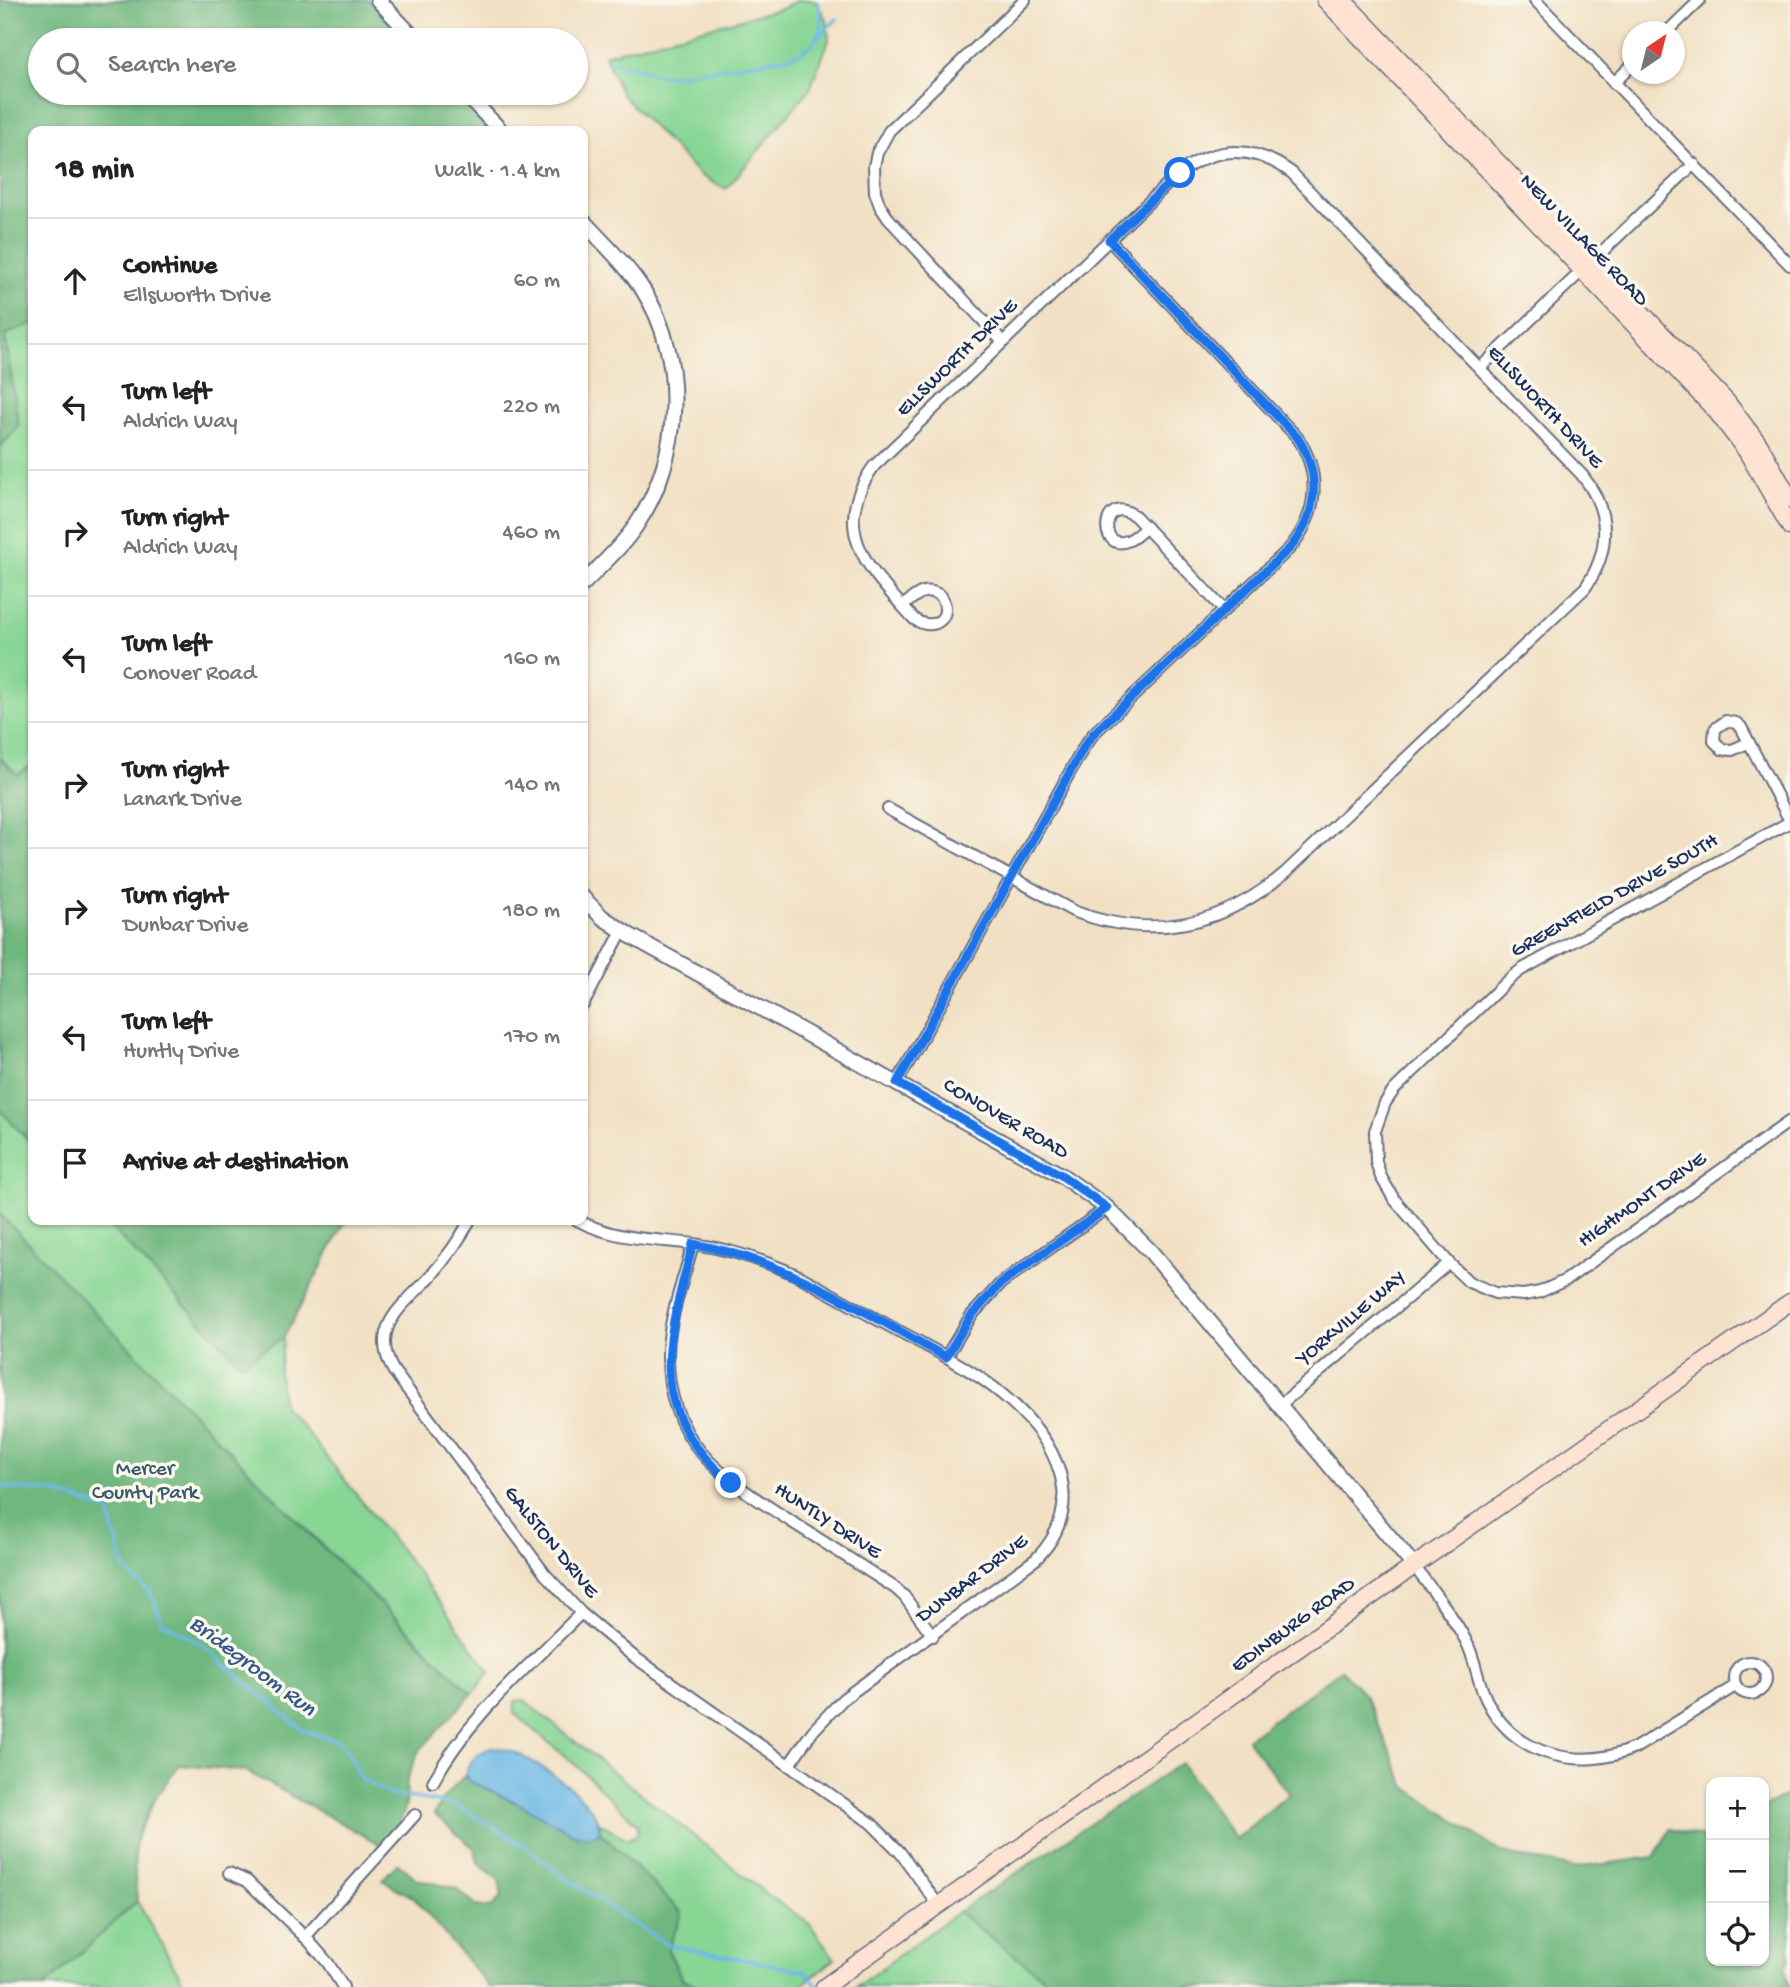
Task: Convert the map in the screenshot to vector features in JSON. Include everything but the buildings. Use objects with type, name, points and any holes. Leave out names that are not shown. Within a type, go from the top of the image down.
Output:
[{"type":"main road","name":"NEW VILLAGE ROAD","points":[[1325,0],[1380,61],[1733,410],[1759,444],[1790,499]]},
{"type":"main road","name":"NEW VILLAGE ROAD","points":[[1343,0],[1588,265],[1729,427],[1747,452],[1790,527]]},
{"type":"main road","name":"EDINBURG ROAD","points":[[825,1986],[1790,1302]]},
{"type":"street","points":[[378,0],[405,28]]},
{"type":"street","points":[[1003,342],[888,218],[875,192],[874,166],[877,153],[889,131],[1025,0]]},
{"type":"street","points":[[1535,0],[1790,265]]},
{"type":"street","points":[[1678,21],[1700,0]]},
{"type":"street","points":[[1614,83],[1622,75]]},
{"type":"street","points":[[476,105],[496,126]]},
{"type":"street","name":"ELLSWORTH DRIVE","points":[[888,809],[1073,911],[1092,918],[1138,927],[1185,924],[1227,912],[1248,901],[1286,873],[1585,588],[1594,575],[1604,546],[1605,529],[1599,501],[1583,475],[1292,173],[1267,157],[1245,152],[1223,152],[1193,163],[1180,173],[874,466],[859,492],[854,522],[860,552],[876,577],[903,606]]},
{"type":"street","points":[[1480,368],[1694,164]]},
{"type":"street","points":[[588,226],[629,271],[654,309],[667,345],[673,387],[670,439],[662,472],[649,503],[625,542],[588,579]]},
{"type":"street","points":[[897,1083],[1085,745],[1094,733],[1290,548],[1308,521],[1314,499],[1314,476],[1297,437],[1109,240]]},
{"type":"street","points":[[1146,527],[1224,610]]},
{"type":"street","points":[[1748,743],[1790,821]]},
{"type":"street","name":"GREENFIELD DRIVE SOUTH","points":[[1511,1295],[1482,1289],[1469,1282],[1449,1263],[1388,1190],[1376,1162],[1374,1146],[1379,1117],[1394,1090],[1521,970],[1790,821]]},
{"type":"street","name":"CONOVER ROAD","points":[[588,902],[622,931],[1061,1175],[1107,1208],[1151,1252],[1414,1566]]},
{"type":"street","points":[[588,996],[622,931]]},
{"type":"street","name":"HIGHMONT DRIVE","points":[[1511,1295],[1539,1292],[1566,1280],[1790,1121]]},
{"type":"street","points":[[946,1357],[971,1316],[1001,1283],[1107,1208]]},
{"type":"street","name":"DUNBAR DRIVE","points":[[588,1224],[624,1237],[693,1244],[730,1251],[774,1265],[986,1381],[1024,1415],[1039,1433],[1059,1466],[1065,1496],[1060,1524],[1046,1549],[933,1636],[844,1699],[812,1732],[789,1765]]},
{"type":"street","name":"GALSTON DRIVE","points":[[467,1225],[428,1279],[397,1308],[387,1328],[386,1353],[393,1370],[537,1563],[581,1613],[633,1656],[871,1823],[886,1836],[939,1906]]},
{"type":"street","name":"HUNTLY DRIVE","points":[[693,1244],[670,1331],[668,1349],[673,1396],[682,1423],[691,1439],[702,1455],[731,1483],[895,1588],[933,1636]]},
{"type":"street","name":"YORKVILLE WAY","points":[[1280,1405],[1449,1263]]},
{"type":"street","points":[[1414,1566],[1462,1633],[1470,1649],[1480,1684],[1496,1716],[1521,1740],[1549,1755],[1585,1760],[1619,1755],[1735,1686]]},
{"type":"street","points":[[433,1782],[460,1739],[477,1718],[581,1613]]},
{"type":"street","points":[[304,1937],[415,1815]]},
{"type":"street","points":[[229,1873],[247,1881],[304,1937],[328,1963],[343,1987]]},
{"type":"green space","name":"Mercer County Park","points":[[0,0],[368,0],[138,28],[28,28],[28,105],[38,105],[34,126],[28,126],[28,1225],[343,1225],[284,1337],[279,1373],[283,1407],[301,1425],[410,1562],[490,1672],[472,1694],[290,1513],[187,1752],[158,1794],[136,1838],[134,1867],[137,1901],[186,1987],[0,1987]]},
{"type":"green space","points":[[0,0],[378,0],[404,28],[28,28],[28,105],[474,105],[494,126],[28,126],[28,325],[5,335],[19,427],[0,447]]},
{"type":"green space","points":[[798,0],[815,0],[827,20],[829,40],[810,89],[726,189],[701,176],[622,95],[604,55],[783,8]]},
{"type":"green space","points":[[0,758],[18,775],[28,767],[28,1140],[0,1110]]},
{"type":"green space","points":[[0,1214],[308,1532],[472,1694],[418,1752],[407,1779],[406,1804],[399,1827],[381,1845],[246,1771],[178,1765],[153,1802],[138,1832],[134,1864],[137,1901],[44,1987],[0,1987]]},
{"type":"green space","points":[[109,1225],[343,1225],[284,1337],[241,1364]]},
{"type":"green space","points":[[1341,1670],[1365,1695],[1406,1787],[1502,1853],[1574,1868],[1654,1857],[1670,1829],[1706,1838],[1706,1966],[1769,1966],[1769,1804],[1790,1793],[1790,1957],[1785,1969],[1790,1987],[1056,1987],[958,1912],[1181,1763],[1235,1839],[1289,1794],[1247,1739]]},
{"type":"green space","points":[[523,1700],[768,1895],[809,1923],[835,1959],[799,1987],[700,1987],[682,1979],[668,1950],[681,1913],[600,1832],[600,1823],[627,1839],[637,1835],[638,1825],[579,1768],[514,1713],[515,1701]]},
{"type":"green space","points":[[465,1775],[469,1781],[589,1837],[600,1832],[682,1913],[668,1950],[682,1979],[700,1987],[489,1987],[414,1898],[382,1880],[398,1863],[417,1879],[457,1889],[476,1906],[491,1908],[502,1896],[499,1880],[478,1863],[475,1849],[434,1814],[444,1797]]},
{"type":"green space","points":[[958,1912],[1056,1987],[856,1987]]},
{"type":"water","points":[[490,1747],[506,1749],[523,1756],[551,1773],[579,1795],[589,1807],[600,1832],[589,1837],[574,1834],[512,1800],[469,1781],[465,1775],[468,1766]]},
{"type":"waterway","points":[[610,61],[661,75],[679,75],[789,57],[806,49],[817,37],[821,22],[818,3]]},
{"type":"waterway","points":[[818,37],[837,19]]},
{"type":"waterway","name":"Bridegroom Run","points":[[0,1487],[53,1492],[108,1510],[125,1570],[151,1593],[162,1622],[198,1642],[304,1731],[339,1741],[350,1755],[361,1779],[389,1794],[456,1805],[527,1847],[559,1874],[667,1945],[805,1971],[818,1987]]},
{"type":"route","points":[[731,1483],[702,1455],[691,1439],[675,1405],[671,1387],[668,1368],[670,1331],[693,1244],[749,1256],[799,1276],[946,1357],[971,1316],[1001,1283],[1107,1208],[1061,1175],[897,1083],[1085,745],[1094,733],[1290,548],[1301,535],[1313,507],[1314,476],[1297,437],[1109,240],[1180,173]]}]
